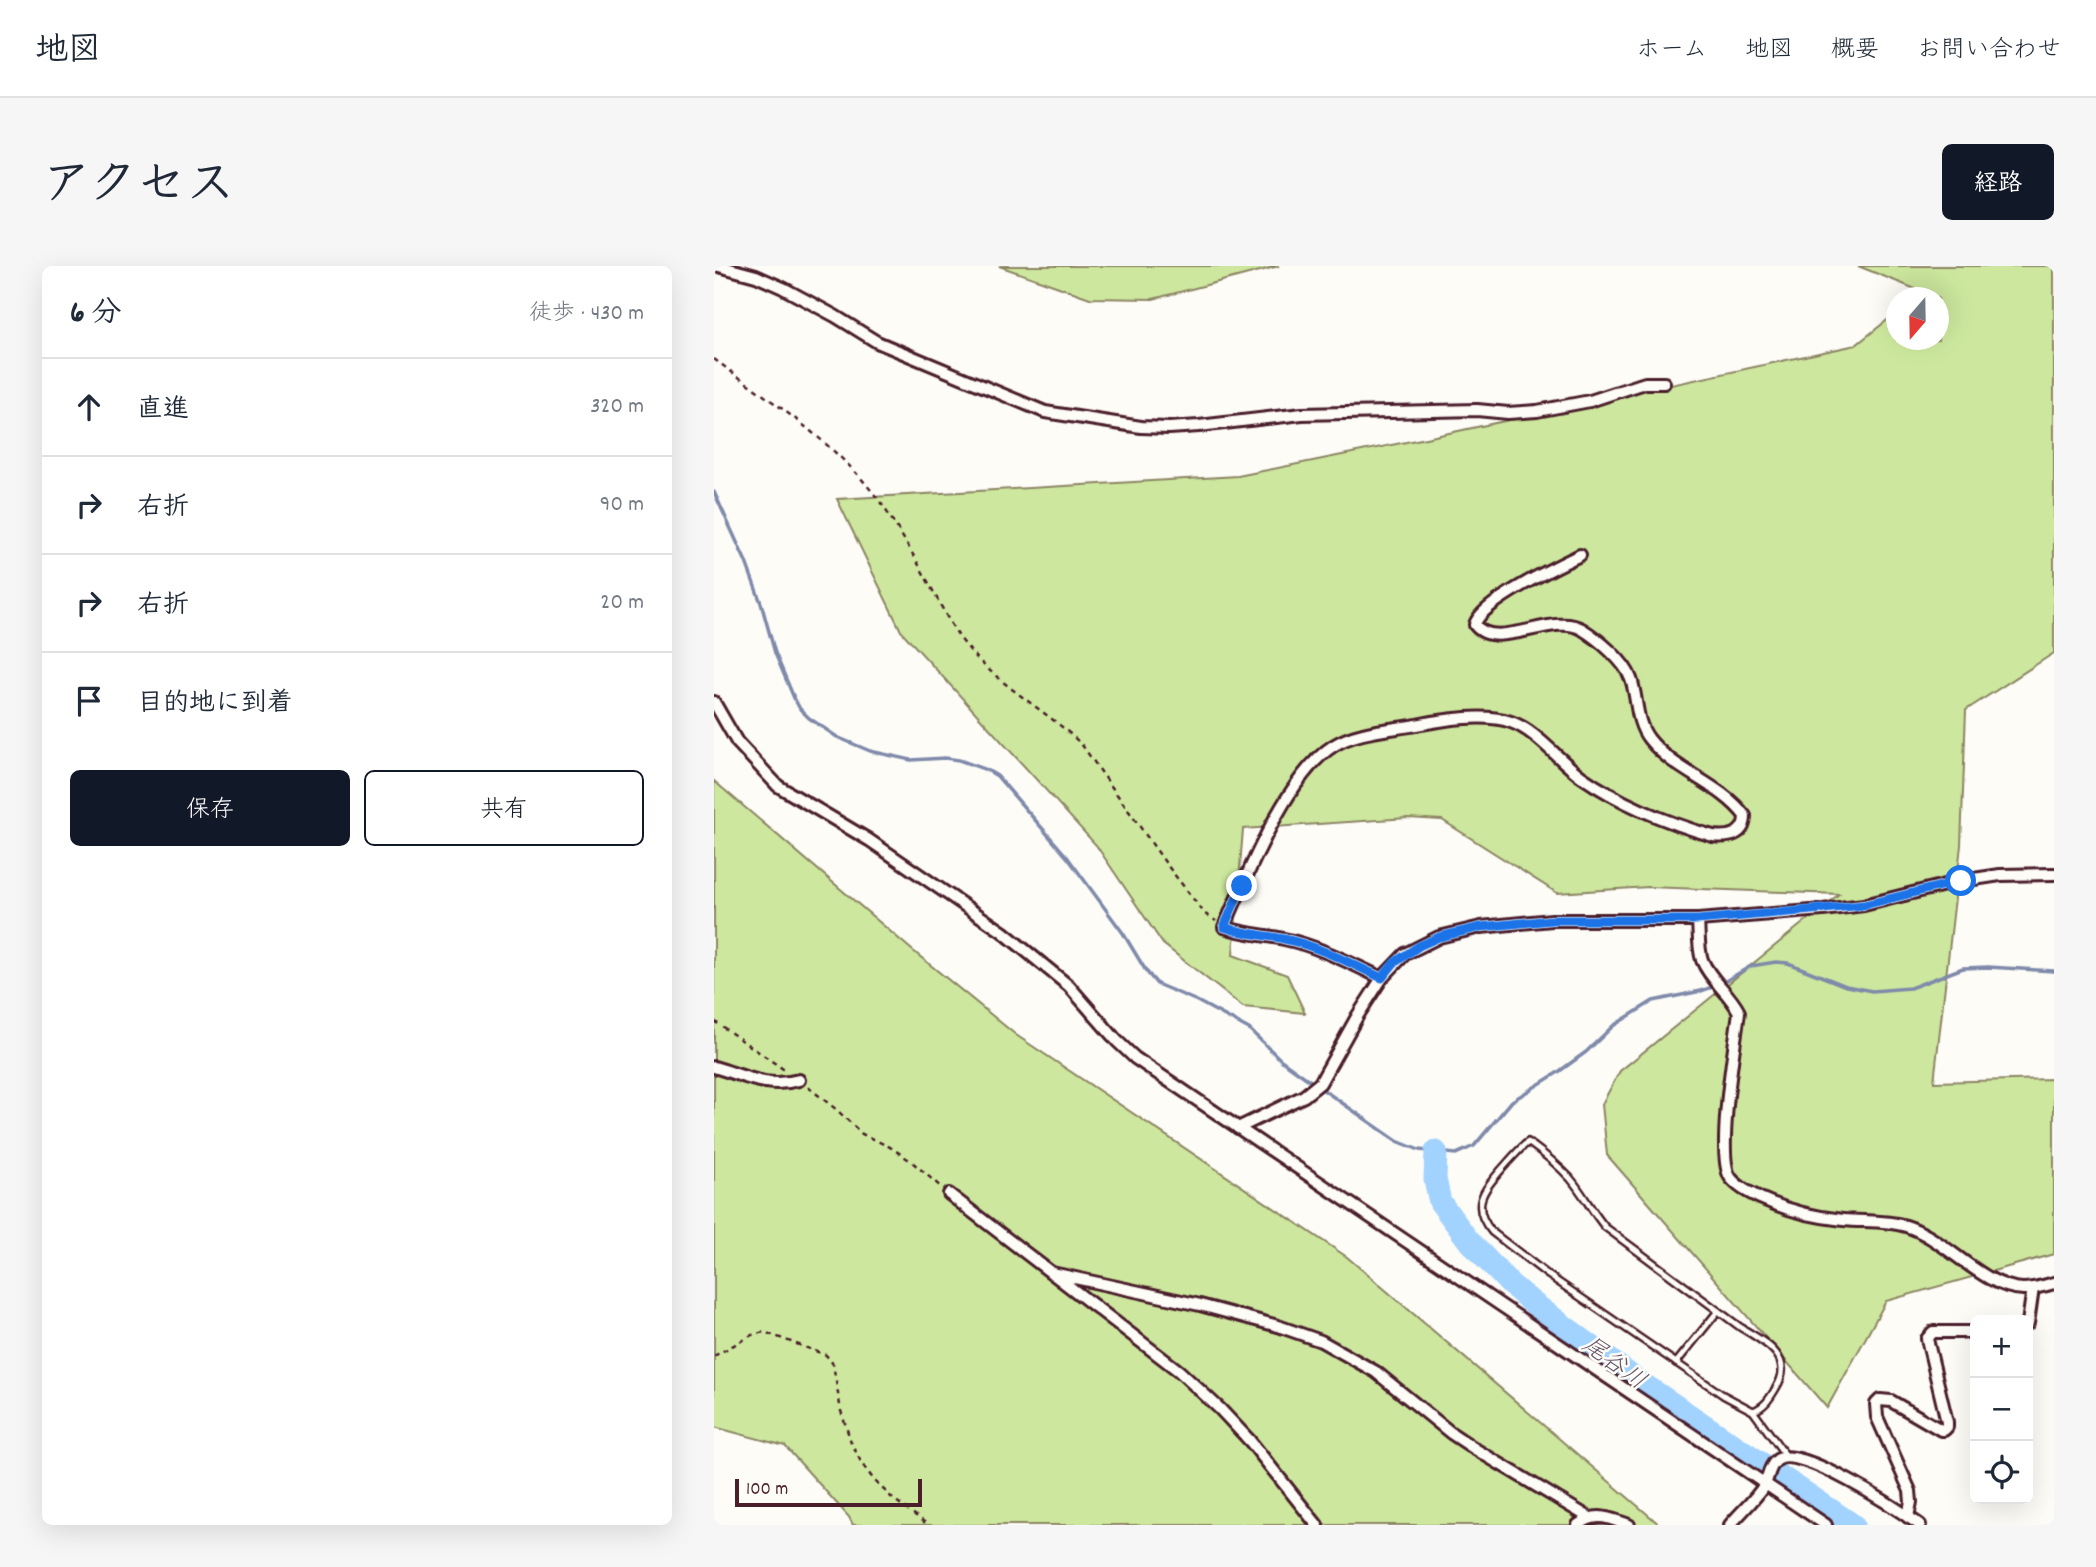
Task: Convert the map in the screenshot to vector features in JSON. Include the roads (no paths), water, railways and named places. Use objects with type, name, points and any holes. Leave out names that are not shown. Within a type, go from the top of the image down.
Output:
[{"type":"street","points":[[719,266],[756,276],[783,288],[877,342],[1034,408],[1063,416],[1141,427],[1189,426],[1302,414],[1538,411],[1590,401],[1645,383],[1664,383]]},
{"type":"street","points":[[1382,978],[1340,958],[1298,943],[1224,927],[1251,866],[1297,783],[1320,758],[1334,746],[1347,740],[1423,724],[1481,719],[1510,721],[1523,728],[1582,777],[1615,797],[1648,812],[1713,836],[1734,835],[1745,823],[1745,816],[1731,801],[1671,760],[1647,737],[1641,726],[1626,668],[1585,631],[1567,624],[1492,634],[1478,629],[1475,625],[1475,620],[1488,607],[1580,555]]},
{"type":"street","points":[[714,702],[737,742],[778,786],[869,839],[1003,932],[1069,986],[1135,1058],[1826,1525]]},
{"type":"street","points":[[1238,1128],[1304,1096],[1320,1083],[1382,978],[1394,963],[1419,946],[1439,937],[1470,929],[1552,920],[1698,920],[1864,905],[1961,881],[2000,875],[2054,874]]},
{"type":"street","points":[[1698,920],[1702,960],[1739,1012],[1726,1124],[1727,1168],[1730,1177],[1738,1185],[1766,1200],[1804,1213],[1909,1227],[1953,1252],[2000,1284],[2011,1288],[2033,1288],[2054,1283]]},
{"type":"street","points":[[714,1067],[771,1084],[799,1080]]},
{"type":"street","points":[[949,1194],[1179,1371],[1250,1441],[1317,1525]]},
{"type":"street","points":[[1052,1273],[1200,1305],[1278,1326],[1321,1341],[1376,1372],[1451,1433],[1475,1449],[1590,1518]]},
{"type":"street","points":[[2029,1315],[2033,1288]]},
{"type":"street","points":[[1908,1517],[1910,1491],[1877,1417],[1876,1404],[1884,1400],[1891,1401],[1944,1430],[1947,1422],[1927,1339],[1933,1332],[1939,1331],[1970,1332]]},
{"type":"street","points":[[1730,1525],[1765,1484],[1772,1465],[1778,1458],[1786,1456],[1812,1463],[1869,1492],[1920,1525]]},
{"type":"street","points":[[1578,1525],[1600,1516],[1629,1525]]},
{"type":"lane","points":[[1753,1411],[1767,1402],[1784,1373],[1783,1362],[1776,1353],[1605,1227],[1571,1180],[1528,1142],[1482,1194],[1480,1208],[1487,1226],[1548,1275],[1723,1395],[1753,1411],[1786,1456]]},
{"type":"lane","points":[[1676,1363],[1718,1311]]},
{"type":"waterway","points":[[714,492],[746,562],[775,653],[794,698],[809,718],[837,737],[870,751],[911,760],[959,760],[997,776],[1068,858],[1157,984],[1197,1001],[1249,1029],[1281,1060],[1397,1141],[1419,1150],[1456,1154],[1474,1146],[1512,1101],[1586,1052],[1613,1026],[1653,1001],[1715,986]]},
{"type":"waterway","points":[[1722,983],[1751,966],[1776,962],[1788,963],[1846,986],[1872,991],[1910,988],[1963,968],[2054,971]]},
{"type":"waterway","name":"尾谷川","points":[[1436,1152],[1435,1179],[1440,1202],[1469,1241],[1510,1284],[1634,1378],[1853,1525]]}]
